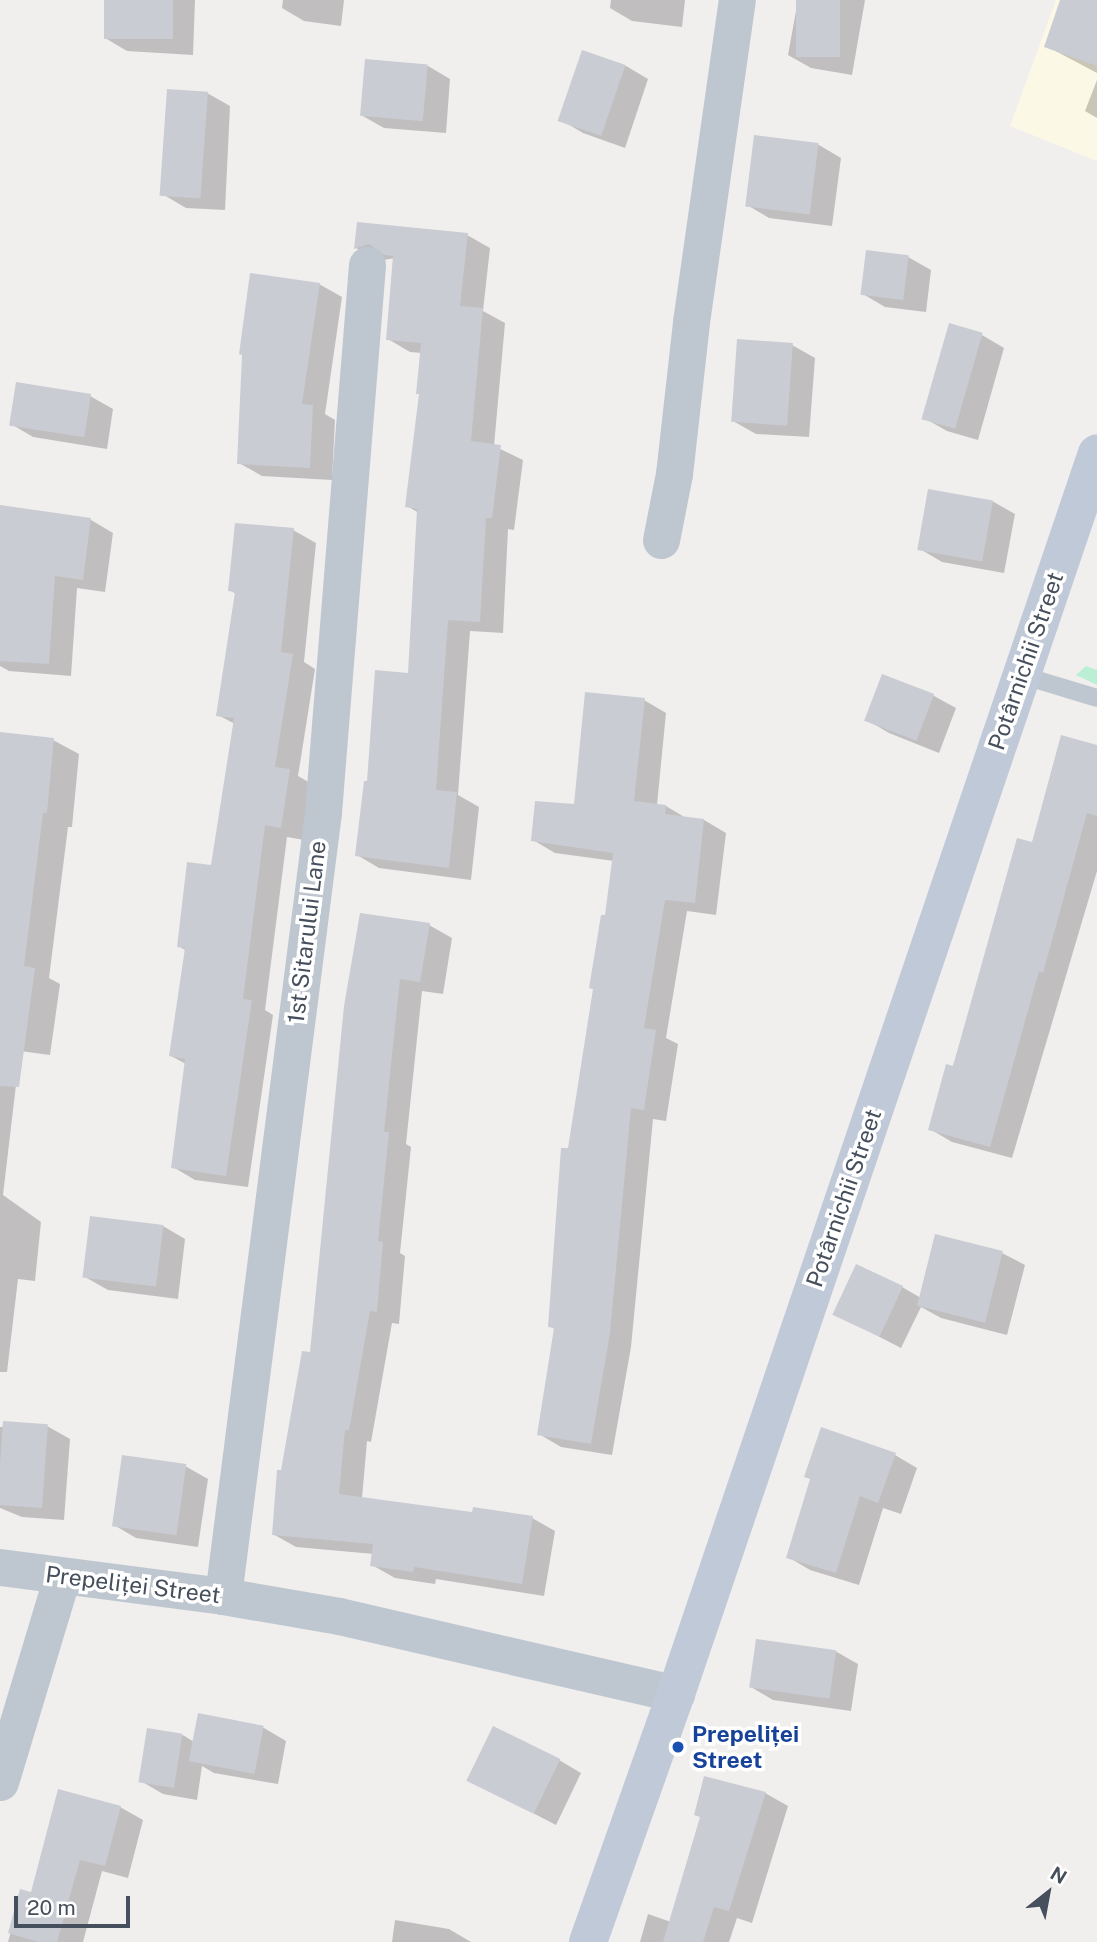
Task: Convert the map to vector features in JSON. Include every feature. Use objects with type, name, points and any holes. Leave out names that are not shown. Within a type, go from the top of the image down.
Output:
[{"type":"street","points":[[661,540],[674,474],[691,322],[737,0]]},
{"type":"street","name":"1st Sitarului Lane","points":[[223,1596],[323,812],[367,265]]},
{"type":"street","name":"Potârnichii Street","points":[[588,1942],[676,1694],[1097,453]]},
{"type":"street","name":"Prepeliței Street","points":[[0,1567],[223,1596],[339,1616],[676,1694]]},
{"type":"street","points":[[0,1782],[62,1577]]},
{"type":"lane","points":[[1021,675],[1097,698]]},
{"type":"shaded area","points":[[1056,0],[1097,0],[1097,161],[1010,126]]},
{"type":"green space","points":[[1086,666],[1097,670],[1097,685],[1076,675]]},
{"type":"building","points":[[104,0],[173,0],[173,39],[104,39]]},
{"type":"building","points":[[796,0],[840,0],[840,57],[796,57]]},
{"type":"building","points":[[1060,0],[1097,0],[1097,66],[1044,47]]},
{"type":"building","points":[[582,50],[625,65],[601,136],[558,121]]},
{"type":"building","points":[[365,59],[428,64],[423,121],[360,116]]},
{"type":"building","points":[[167,89],[208,92],[200,199],[160,196]]},
{"type":"building","points":[[754,135],[819,143],[810,214],[745,206]]},
{"type":"building","points":[[357,222],[468,233],[460,306],[483,308],[471,441],[501,445],[492,518],[486,518],[480,622],[448,620],[436,790],[457,792],[449,868],[355,856],[364,781],[367,781],[375,670],[408,673],[417,509],[405,507],[419,394],[416,394],[421,343],[386,340],[393,256],[385,255],[369,244],[354,249]]},
{"type":"building","points":[[866,250],[909,255],[903,300],[861,295]]},
{"type":"building","points":[[250,273],[320,283],[302,404],[313,405],[310,468],[237,464],[242,355],[239,354]]},
{"type":"building","points":[[949,323],[983,333],[955,429],[921,419]]},
{"type":"building","points":[[737,339],[793,343],[787,426],[731,422]]},
{"type":"building","points":[[16,382],[91,394],[84,437],[9,425]]},
{"type":"building","points":[[928,489],[993,500],[982,562],[917,550]]},
{"type":"building","points":[[0,505],[91,518],[83,580],[55,576],[49,664],[0,661]]},
{"type":"building","points":[[235,523],[294,528],[281,652],[293,654],[275,767],[290,769],[281,828],[265,825],[243,999],[252,1000],[226,1176],[171,1168],[185,1059],[169,1056],[185,948],[177,947],[187,862],[211,865],[234,718],[216,716],[235,592],[228,591]]},
{"type":"building","points":[[882,674],[934,694],[916,741],[864,721]]},
{"type":"building","points":[[585,692],[645,698],[634,801],[666,805],[665,814],[704,819],[695,903],[665,900],[644,1028],[656,1030],[644,1110],[631,1108],[610,1333],[591,1444],[537,1435],[554,1328],[548,1327],[561,1148],[568,1148],[593,989],[589,988],[601,915],[605,915],[613,853],[531,841],[535,801],[574,804]]},
{"type":"building","points":[[0,732],[54,738],[47,813],[43,813],[24,966],[35,968],[19,1087],[0,1086]]},
{"type":"building","points":[[1061,735],[1097,745],[1097,816],[1087,813],[1043,973],[1039,971],[990,1147],[928,1130],[946,1064],[953,1066],[1017,838],[1032,842]]},
{"type":"building","points":[[360,913],[430,923],[420,982],[400,979],[384,1132],[389,1132],[378,1241],[383,1242],[377,1312],[370,1311],[349,1430],[345,1430],[339,1494],[472,1512],[473,1507],[533,1516],[522,1584],[414,1567],[413,1572],[370,1566],[373,1544],[272,1535],[277,1470],[281,1470],[302,1351],[310,1352],[344,1006]]},
{"type":"building","points":[[90,1216],[163,1225],[156,1287],[82,1278]]},
{"type":"building","points":[[935,1234],[1003,1251],[985,1323],[917,1306]]},
{"type":"building","points":[[856,1264],[903,1286],[879,1337],[832,1315]]},
{"type":"building","points":[[3,1421],[48,1424],[42,1508],[0,1505]]},
{"type":"building","points":[[821,1427],[896,1453],[878,1503],[860,1496],[836,1573],[786,1558],[810,1479],[804,1477]]},
{"type":"building","points":[[122,1455],[186,1464],[176,1535],[112,1526]]},
{"type":"building","points":[[756,1639],[836,1650],[829,1699],[749,1688]]},
{"type":"building","points":[[198,1713],[264,1726],[254,1774],[189,1761]]},
{"type":"building","points":[[493,1726],[560,1759],[534,1814],[466,1781]]},
{"type":"building","points":[[147,1728],[183,1734],[174,1788],[138,1782]]},
{"type":"building","points":[[704,1776],[766,1792],[729,1911],[714,1907],[703,1942],[663,1942],[700,1817],[694,1815]]},
{"type":"building","points":[[58,1789],[121,1806],[105,1866],[80,1860],[57,1942],[38,1942],[8,1933],[20,1889],[31,1892]]},
{"type":"place","name":"Prepeliței Street","points":[[678,1747]]}]
